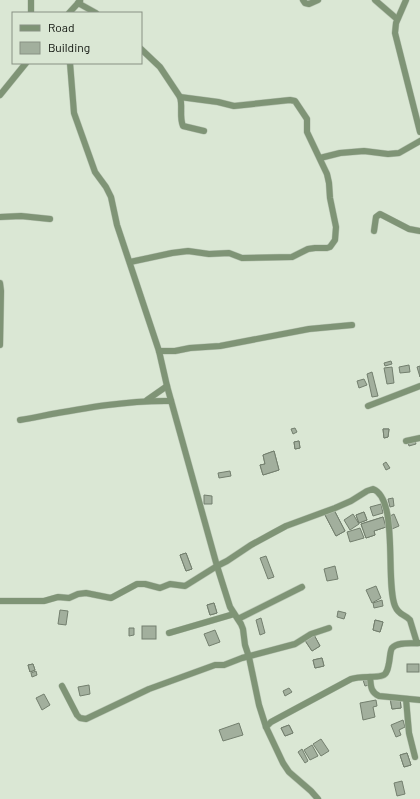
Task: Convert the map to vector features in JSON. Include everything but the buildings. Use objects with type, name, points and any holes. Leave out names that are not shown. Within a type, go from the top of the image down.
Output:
[{"type":"street","points":[[31,0],[31,12]]},
{"type":"street","points":[[303,0],[305,3],[309,4],[318,0]]},
{"type":"street","points":[[375,0],[397,19]]},
{"type":"street","points":[[406,0],[397,19],[395,28],[397,43],[420,132]]},
{"type":"street","points":[[70,12],[79,1],[95,12]]},
{"type":"street","points":[[142,50],[160,66],[180,97],[182,102],[183,126],[204,131]]},
{"type":"street","points":[[0,95],[25,64]]},
{"type":"street","points":[[70,64],[73,105],[76,120],[95,172],[111,197],[117,225],[159,350],[171,401],[217,566],[236,617],[243,629],[245,645],[264,724],[279,756],[289,772],[318,799]]},
{"type":"street","points":[[130,262],[188,251],[209,254],[229,253],[242,258],[292,257],[308,249],[330,246],[335,240],[336,227],[330,198],[328,174],[306,132],[306,119],[297,103],[293,100],[234,106],[218,102],[180,97]]},
{"type":"street","points":[[320,158],[340,153],[364,151],[388,154],[399,153],[420,141]]},
{"type":"street","points":[[374,231],[376,217],[380,214],[409,229],[420,231]]},
{"type":"street","points":[[0,217],[20,216],[50,219]]},
{"type":"street","points":[[0,283],[0,345]]},
{"type":"street","points":[[159,350],[175,351],[190,348],[220,346],[303,330],[352,325]]},
{"type":"street","points":[[147,400],[167,386]]},
{"type":"street","points":[[368,406],[420,386]]},
{"type":"street","points":[[20,420],[147,400],[171,401]]},
{"type":"street","points":[[406,441],[420,438]]},
{"type":"street","points":[[0,601],[44,601],[58,597],[69,598],[78,594],[86,593],[111,598],[137,584],[145,584],[160,588],[170,584],[185,586],[251,545],[286,526],[342,505],[367,491],[374,490],[379,494],[385,505],[388,516],[389,556],[394,604],[399,613],[410,620],[418,643],[398,644],[393,647],[386,674],[382,676],[359,677],[351,679],[271,722],[264,724]]},
{"type":"street","points":[[169,633],[236,617],[302,587]]},
{"type":"street","points":[[62,686],[77,715],[80,718],[86,719],[148,689],[215,665],[224,665],[242,658],[295,644],[311,634],[330,628]]},
{"type":"street","points":[[370,677],[372,691],[374,694],[379,696],[420,700]]},
{"type":"street","points":[[406,699],[409,733],[415,758]]}]
